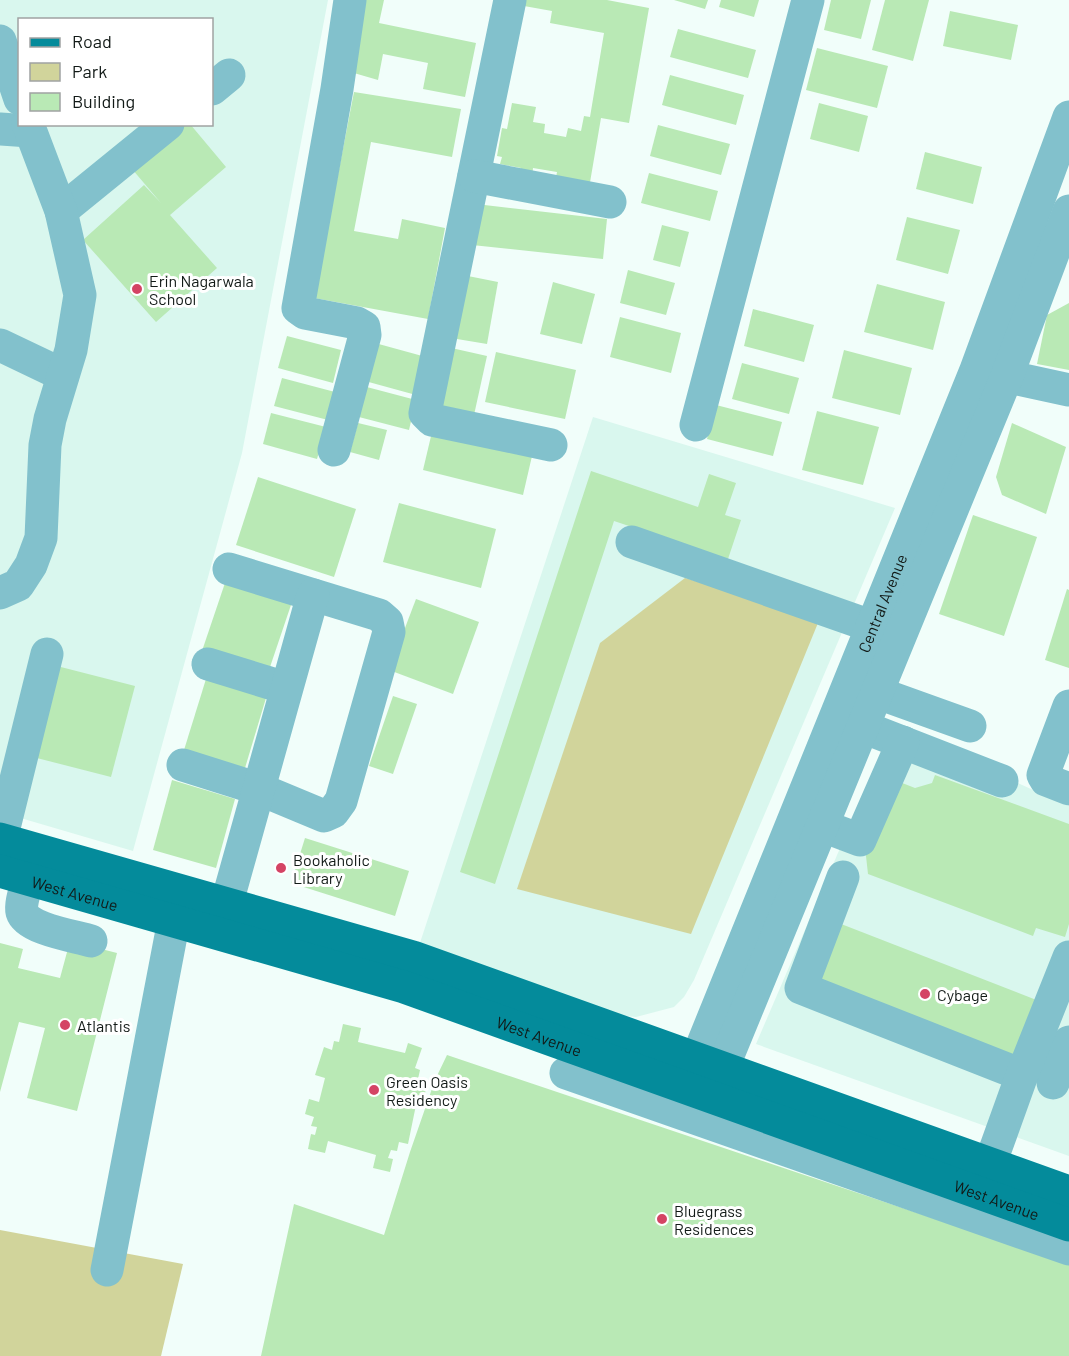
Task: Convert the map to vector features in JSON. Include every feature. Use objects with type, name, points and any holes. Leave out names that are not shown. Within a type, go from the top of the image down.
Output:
[{"type":"main road","name":"West Avenue","points":[[0,839],[223,918],[404,987],[990,1164],[1069,1192]]},
{"type":"main road","name":"West Avenue","points":[[14,875],[174,920],[223,918]]},
{"type":"main road","name":"West Avenue","points":[[704,1078],[764,1129],[1069,1226]]},
{"type":"street","points":[[334,450],[365,335],[364,327],[357,323],[305,313],[298,308],[337,89],[350,0]]},
{"type":"street","points":[[510,0],[425,413],[432,420],[551,445]]},
{"type":"street","points":[[696,425],[808,0]]},
{"type":"street","points":[[0,41],[18,93]]},
{"type":"street","name":"Central Avenue","points":[[704,1078],[886,631],[976,370],[1069,117]]},
{"type":"street","points":[[61,211],[166,126]]},
{"type":"street","points":[[0,593],[18,585],[31,565],[40,538],[45,445],[71,350],[80,295],[61,211],[20,128]]},
{"type":"street","points":[[474,176],[610,202]]},
{"type":"street","name":"Central Avenue","points":[[704,1078],[822,825],[878,693],[886,631],[1060,262],[1069,211]]},
{"type":"street","points":[[0,345],[63,375]]},
{"type":"street","points":[[976,370],[1069,390]]},
{"type":"street","points":[[632,542],[886,631]]},
{"type":"street","points":[[183,765],[259,789],[324,816],[333,812],[341,801],[389,632],[387,622],[379,615],[229,569]]},
{"type":"street","points":[[223,918],[313,595]]},
{"type":"street","points":[[0,839],[46,654]]},
{"type":"street","points":[[208,664],[286,688]]},
{"type":"street","points":[[878,693],[970,726]]},
{"type":"street","points":[[1069,706],[1043,775],[1046,780],[1069,789]]},
{"type":"street","points":[[863,727],[1002,781]]},
{"type":"street","points":[[822,825],[860,840],[903,742]]},
{"type":"street","points":[[14,875],[21,910],[34,925],[91,941]]},
{"type":"street","points":[[843,877],[801,988],[1022,1075]]},
{"type":"street","points":[[107,1270],[174,920]]},
{"type":"street","points":[[990,1164],[1022,1075],[1069,957]]},
{"type":"street","points":[[1053,1083],[1069,1042]]},
{"type":"street","points":[[566,1073],[764,1129],[1069,1249]]},
{"type":"shaded area","name":"Erin Nagarwala School","points":[[0,0],[328,0],[242,453],[133,851],[0,812]]},
{"type":"shaded area","points":[[593,417],[895,508],[694,980],[684,997],[674,1007],[636,1017],[614,1015],[416,955]]},
{"type":"shaded area","points":[[892,727],[1069,806],[1069,1156],[756,1044]]},
{"type":"green space","points":[[685,578],[820,618],[691,934],[517,889],[600,643]]},
{"type":"green space","points":[[0,1230],[183,1264],[161,1356],[0,1356]]},
{"type":"building","points":[[361,0],[384,0],[379,23],[476,43],[465,97],[423,89],[428,63],[383,54],[378,80],[347,71]]},
{"type":"building","points":[[525,0],[607,0],[649,8],[629,123],[601,118],[588,194],[554,188],[557,172],[533,168],[532,179],[520,177],[521,168],[500,164],[502,157],[497,156],[502,128],[507,129],[512,103],[536,107],[533,122],[545,124],[544,133],[566,137],[568,128],[581,131],[584,116],[590,117],[604,33],[550,23],[552,11],[524,6]]},
{"type":"building","points":[[674,0],[708,0],[705,9]]},
{"type":"building","points":[[721,0],[759,0],[754,17],[719,7]]},
{"type":"building","points":[[831,0],[871,0],[861,39],[824,30]]},
{"type":"building","points":[[885,0],[929,0],[913,61],[872,50]]},
{"type":"building","points":[[950,11],[1018,25],[1011,60],[943,46]]},
{"type":"building","points":[[678,29],[756,50],[748,78],[670,57]]},
{"type":"building","points":[[817,48],[888,66],[877,108],[806,90]]},
{"type":"building","points":[[670,75],[744,95],[736,125],[662,105]]},
{"type":"building","points":[[354,92],[461,109],[452,157],[371,142],[354,231],[398,239],[402,219],[445,228],[428,319],[314,298]]},
{"type":"building","points":[[819,103],[868,116],[859,152],[810,139]]},
{"type":"building","points":[[658,125],[730,144],[721,175],[650,156]]},
{"type":"building","points":[[181,126],[192,126],[226,167],[170,215],[217,268],[156,322],[83,240],[144,185],[161,203],[132,169]]},
{"type":"building","points":[[925,152],[982,167],[973,204],[916,189]]},
{"type":"building","points":[[649,173],[718,191],[710,221],[641,203]]},
{"type":"building","points":[[476,204],[607,219],[603,259],[472,245]]},
{"type":"building","points":[[907,217],[960,230],[948,274],[896,260]]},
{"type":"building","points":[[662,225],[689,232],[680,267],[653,260]]},
{"type":"building","points":[[628,270],[675,283],[666,315],[620,303]]},
{"type":"building","points":[[463,275],[498,282],[487,344],[451,338]]},
{"type":"building","points":[[553,282],[595,294],[582,344],[540,334]]},
{"type":"building","points":[[877,284],[945,302],[933,350],[864,332]]},
{"type":"building","points":[[1069,303],[1069,370],[1037,364],[1047,315]]},
{"type":"building","points":[[753,309],[814,325],[804,362],[744,346]]},
{"type":"building","points":[[620,317],[681,333],[671,373],[610,357]]},
{"type":"building","points":[[287,336],[341,350],[333,383],[278,368]]},
{"type":"building","points":[[375,343],[426,357],[416,395],[365,381]]},
{"type":"building","points":[[447,347],[487,356],[474,415],[434,406]]},
{"type":"building","points":[[844,350],[912,368],[900,415],[832,398]]},
{"type":"building","points":[[496,352],[576,370],[565,419],[485,402]]},
{"type":"building","points":[[742,363],[799,378],[789,414],[732,399]]},
{"type":"building","points":[[282,378],[335,392],[328,420],[274,406]]},
{"type":"building","points":[[363,386],[416,400],[409,430],[355,416]]},
{"type":"building","points":[[716,405],[782,422],[773,456],[707,439]]},
{"type":"building","points":[[817,411],[879,427],[863,485],[802,470]]},
{"type":"building","points":[[271,413],[326,427],[317,459],[263,444]]},
{"type":"building","points":[[358,423],[387,430],[379,460],[350,452]]},
{"type":"building","points":[[1012,423],[1066,447],[1046,514],[1002,495],[996,477]]},
{"type":"building","points":[[432,432],[532,456],[523,495],[423,470]]},
{"type":"building","points":[[591,471],[698,507],[709,474],[736,483],[725,515],[741,520],[728,559],[614,521],[495,884],[460,872]]},
{"type":"building","points":[[258,477],[356,509],[334,577],[236,545]]},
{"type":"building","points":[[399,503],[496,529],[481,588],[383,562]]},
{"type":"building","points":[[973,515],[1037,537],[1004,636],[939,614]]},
{"type":"building","points":[[227,577],[293,599],[269,670],[203,648]]},
{"type":"building","points":[[1067,589],[1069,590],[1069,668],[1045,660]]},
{"type":"building","points":[[416,599],[479,622],[453,694],[389,670]]},
{"type":"building","points":[[53,665],[135,686],[111,777],[29,756]]},
{"type":"building","points":[[206,679],[266,698],[245,768],[184,750]]},
{"type":"building","points":[[393,696],[417,704],[393,774],[369,766]]},
{"type":"building","points":[[935,775],[1069,824],[1069,924],[1065,937],[1036,928],[1033,936],[868,874],[866,856],[870,834],[892,779],[915,788],[932,783]]},
{"type":"building","points":[[172,780],[235,799],[216,868],[153,850]]},
{"type":"building","points":[[305,838],[409,871],[395,916],[291,883]]},
{"type":"building","name":"Cybage","points":[[836,922],[1039,1001],[1014,1066],[811,987]]},
{"type":"building","name":"Atlantis","points":[[70,941],[117,953],[77,1111],[27,1098],[45,1028],[19,1022],[0,1092],[0,943],[23,949],[18,968],[60,978]]},
{"type":"building","name":"Green Oasis Residency","points":[[343,1024],[361,1028],[358,1042],[405,1053],[408,1043],[422,1048],[415,1068],[420,1070],[418,1079],[427,1082],[423,1105],[416,1105],[408,1144],[399,1142],[397,1151],[391,1150],[388,1158],[393,1159],[390,1172],[373,1168],[376,1155],[328,1141],[325,1153],[308,1149],[311,1134],[315,1135],[317,1127],[311,1126],[314,1117],[305,1114],[309,1099],[319,1102],[325,1078],[315,1075],[324,1047],[332,1050],[334,1041],[339,1042]]},
{"type":"building","name":"Bluegrass Residences","points":[[447,1055],[1069,1264],[1069,1356],[261,1356],[294,1204],[384,1235],[435,1080]]},
{"type":"place","name":"Erin Nagarwala School","points":[[137,289]]},
{"type":"place","name":"Bookaholic Library","points":[[281,868]]},
{"type":"place","name":"Cybage","points":[[925,994]]},
{"type":"place","name":"Atlantis","points":[[65,1025]]},
{"type":"place","name":"Green Oasis Residency","points":[[374,1090]]},
{"type":"place","name":"Bluegrass Residences","points":[[662,1219]]}]
